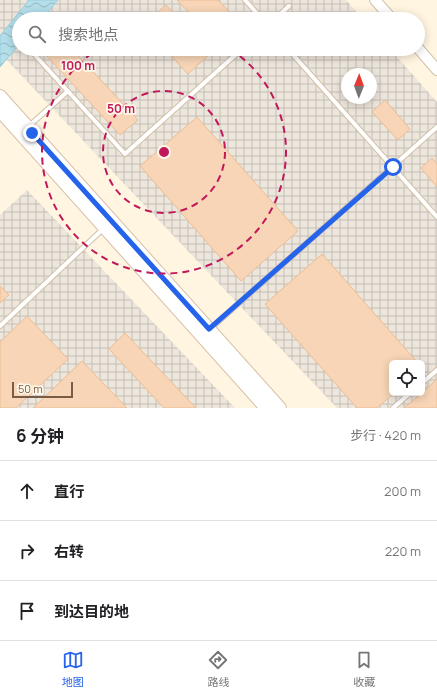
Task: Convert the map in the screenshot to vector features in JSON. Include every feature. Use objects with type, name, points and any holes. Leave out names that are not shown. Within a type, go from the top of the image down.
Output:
[{"type":"main road","points":[[0,96],[280,408]]},
{"type":"main road","points":[[0,112],[266,408]]},
{"type":"street","points":[[375,0],[386,12]]},
{"type":"street","points":[[425,56],[437,70]]},
{"type":"lane","points":[[245,0],[256,12]]},
{"type":"lane","points":[[283,12],[289,6]]},
{"type":"lane","points":[[36,56],[125,154],[234,56]]},
{"type":"lane","points":[[294,56],[437,217]]},
{"type":"lane","points":[[28,127],[68,92]]},
{"type":"lane","points":[[209,329],[437,128]]},
{"type":"lane","points":[[0,326],[104,228]]},
{"type":"lane","points":[[425,380],[437,370]]},
{"type":"lane","points":[[393,408],[407,396]]},
{"type":"shaded area","points":[[0,0],[346,0],[357,12],[12,12],[12,56],[396,56],[437,102],[437,408],[337,408],[0,53]]},
{"type":"shaded area","points":[[27,190],[235,408],[0,408],[0,215]]},
{"type":"water","points":[[29,0],[58,0],[48,12],[19,12]]},
{"type":"water","points":[[12,21],[12,53],[0,67],[0,36]]},
{"type":"building","points":[[177,0],[218,0],[229,12],[188,12]]},
{"type":"building","points":[[166,5],[172,12],[158,12]]},
{"type":"building","points":[[47,56],[79,56],[138,120],[120,135]]},
{"type":"building","points":[[171,56],[208,56],[188,74]]},
{"type":"building","points":[[385,100],[410,129],[398,140],[372,112]]},
{"type":"building","points":[[197,117],[298,231],[241,281],[140,166]]},
{"type":"building","points":[[432,158],[437,164],[437,187],[421,168]]},
{"type":"building","points":[[322,254],[415,360],[389,360],[389,396],[391,396],[377,408],[357,408],[265,304]]},
{"type":"building","points":[[0,286],[9,295],[0,303]]},
{"type":"building","points":[[27,316],[68,359],[16,408],[0,408],[0,342]]},
{"type":"building","points":[[125,333],[196,408],[164,408],[109,349]]},
{"type":"building","points":[[82,361],[127,408],[33,408]]},
{"type":"building","points":[[437,379],[437,408],[404,408],[418,396],[425,396],[425,390]]},
{"type":"route","points":[[32,133],[209,329],[393,167]]}]
